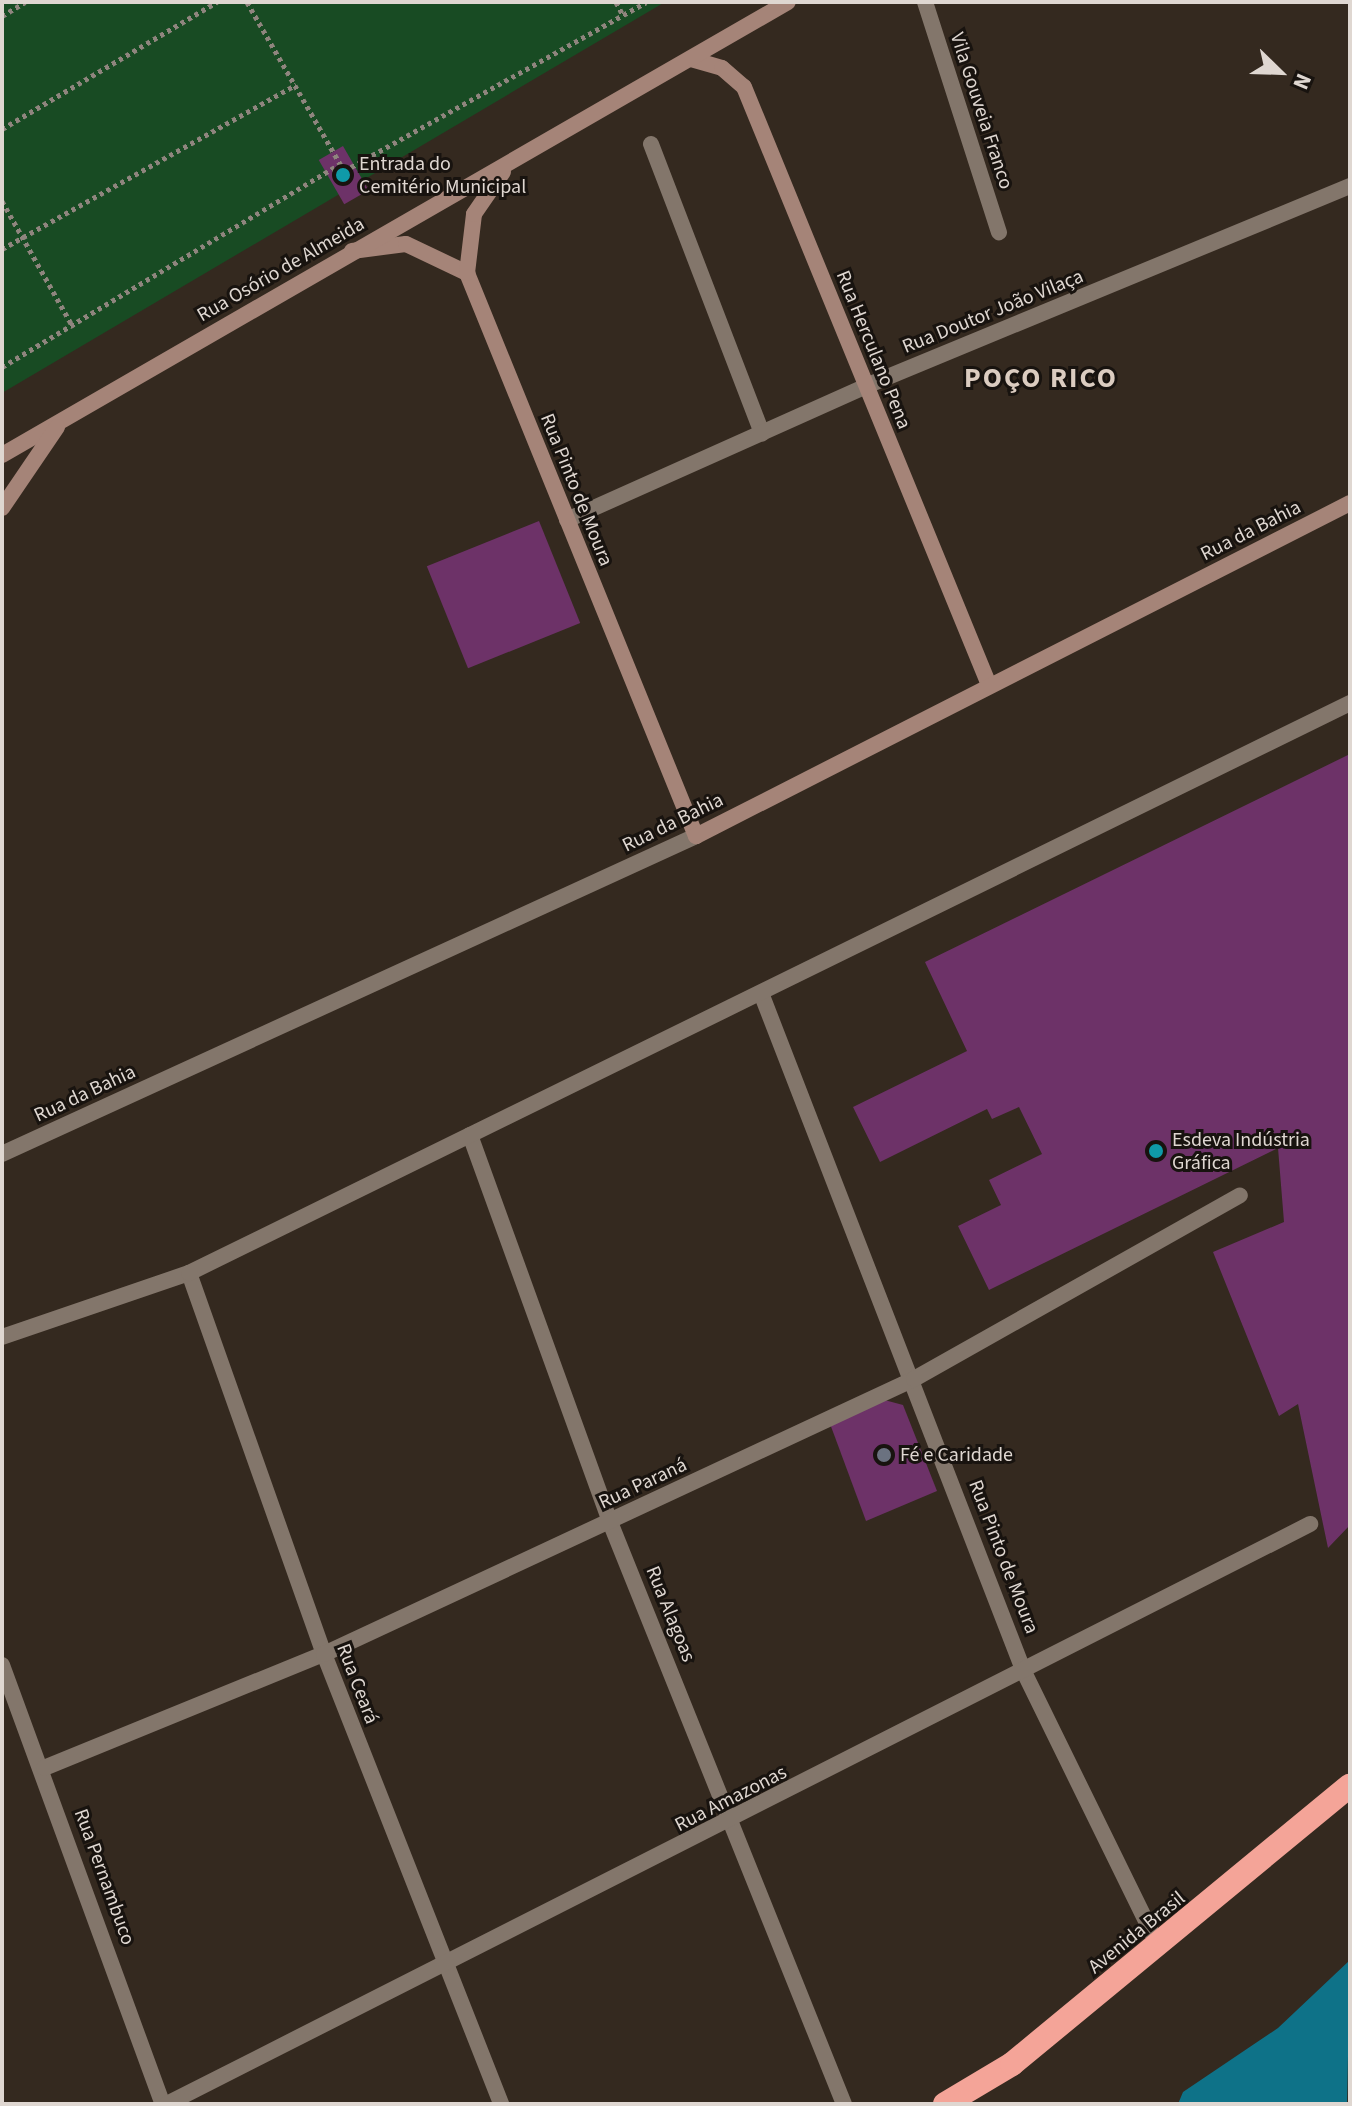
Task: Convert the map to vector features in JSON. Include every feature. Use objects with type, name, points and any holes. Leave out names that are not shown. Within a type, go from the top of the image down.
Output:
[{"type":"highway","name":"Avenida Brasil","points":[[945,2104],[1012,2064],[1159,1947],[1350,1785]]},
{"type":"main road","name":"Rua Osório de Almeida","points":[[2,455],[788,2]]},
{"type":"main road","name":"Rua Herculano Pena","points":[[691,59],[722,68],[744,87],[989,685]]},
{"type":"main road","points":[[352,251],[406,244],[467,273],[474,214],[512,162]]},
{"type":"main road","name":"Rua Pinto de Moura","points":[[467,273],[696,836]]},
{"type":"main road","points":[[2,508],[63,420]]},
{"type":"main road","name":"Rua da Bahia","points":[[696,836],[1350,503]]},
{"type":"street","name":"Vila Gouveia Franco","points":[[925,2],[999,232]]},
{"type":"street","points":[[651,144],[762,433]]},
{"type":"street","name":"Rua Doutor João Vilaça","points":[[567,520],[866,386],[1350,186]]},
{"type":"street","points":[[2,1337],[189,1273],[1350,703]]},
{"type":"street","name":"Rua da Bahia","points":[[2,1154],[696,836]]},
{"type":"street","name":"Rua Pinto de Moura","points":[[761,993],[914,1379],[1024,1672],[1159,1947]]},
{"type":"street","name":"Rua Alagoas","points":[[470,1135],[610,1522],[844,2104]]},
{"type":"street","name":"Rua Paraná","points":[[44,1768],[324,1654],[914,1379],[1240,1195]]},
{"type":"street","name":"Rua Ceará","points":[[189,1273],[324,1654],[501,2104]]},
{"type":"street","name":"Rua Amazonas","points":[[165,2104],[732,1821],[1310,1524]]},
{"type":"street","name":"Rua Pernambuco","points":[[2,1665],[44,1768],[165,2104]]},
{"type":"path","points":[[2,16],[25,2]]},
{"type":"path","points":[[2,129],[217,2]]},
{"type":"path","points":[[247,2],[344,171],[646,2]]},
{"type":"path","points":[[616,2],[623,15]]},
{"type":"path","points":[[2,249],[296,85]]},
{"type":"path","points":[[2,367],[340,164]]},
{"type":"path","points":[[2,201],[73,327]]},
{"type":"green space","points":[[2,2],[665,2],[2,393]]},
{"type":"water","points":[[1350,1960],[1347,2104],[1178,2104],[1183,2092],[1278,2028]]},
{"type":"building","name":"Entrada do Cemitério Municipal","points":[[343,146],[368,190],[344,204],[319,160]]},
{"type":"building","points":[[539,521],[580,623],[468,668],[427,566]]},
{"type":"building","name":"Esdeva Indústria Gráfica","points":[[1350,754],[1350,1525],[1328,1548],[1298,1404],[1279,1416],[1213,1252],[1284,1222],[1278,1148],[989,1290],[958,1226],[1001,1205],[989,1180],[1042,1154],[1019,1107],[992,1119],[987,1109],[880,1162],[853,1107],[967,1051],[925,962]]},
{"type":"building","name":"Fé e Caridade","points":[[877,1398],[903,1405],[937,1491],[866,1521],[829,1421]]},
{"type":"place","name":"Entrada do Cemitério Municipal","points":[[343,175]]},
{"type":"place","name":"Esdeva Indústria Gráfica","points":[[1156,1151]]},
{"type":"place","name":"Fé e Caridade","points":[[884,1455]]},
{"type":"district","name":"POÇO RICO","points":[[1041,378]]}]
